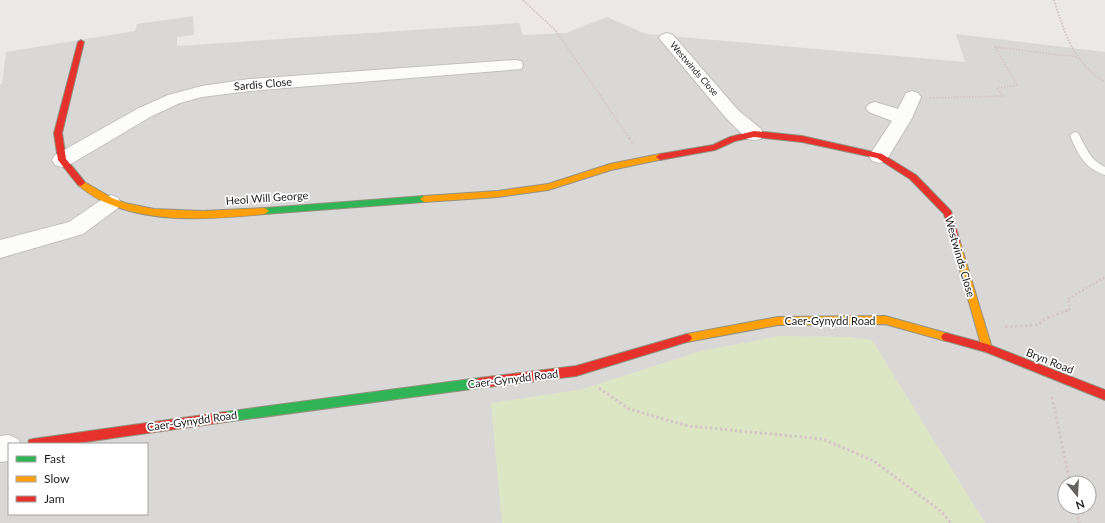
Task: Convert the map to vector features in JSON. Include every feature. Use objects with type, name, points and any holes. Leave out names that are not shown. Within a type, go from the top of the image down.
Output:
[{"type":"street","name":"Westwinds Close","points":[[667,38],[732,114],[754,134]]},
{"type":"street","points":[[62,160],[58,133],[80,42]]},
{"type":"street","name":"Sardis Close","points":[[62,160],[147,111],[175,98],[208,90],[249,85],[481,73],[515,65]]},
{"type":"street","points":[[879,156],[903,118],[912,97]]},
{"type":"street","points":[[875,108],[903,118]]},
{"type":"street","name":"Westwinds Close","points":[[610,167],[715,148],[734,138],[754,134],[802,139],[879,156],[913,177],[948,213],[987,348]]},
{"type":"street","name":"Heol Will George","points":[[62,160],[82,184],[111,203],[136,211],[168,215],[240,212],[490,195],[548,187],[610,167]]},
{"type":"street","points":[[0,249],[43,239],[76,228],[111,203]]},
{"type":"street","name":"Caer-Gynydd Road","points":[[40,443],[354,399],[576,371],[693,336],[778,321],[885,320],[987,348]]},
{"type":"street","name":"Bryn Road","points":[[987,348],[1105,395]]},
{"type":"lane","points":[[1075,135],[1081,152],[1087,161],[1105,171]]},
{"type":"path","points":[[523,0],[556,31],[645,161]]},
{"type":"path","points":[[1054,0],[1062,28],[1077,58],[1094,77],[1105,82]]},
{"type":"path","points":[[912,97],[972,98],[1003,96],[997,88],[1017,85],[995,47],[1077,58]]},
{"type":"path","points":[[981,327],[1012,328],[1039,325],[1044,320],[1070,309],[1068,298],[1105,277]]},
{"type":"path","points":[[576,371],[629,409],[688,426],[823,439],[874,461],[942,512],[951,523]]},
{"type":"path","points":[[1050,374],[1052,400],[1068,475]]},
{"type":"shaded area","points":[[193,16],[194,35],[177,37],[177,46],[519,23],[523,35],[566,33],[607,17],[646,34],[965,62],[956,34],[1105,52],[1105,523],[0,523],[0,84],[2,84],[6,52],[135,31],[137,24]]},
{"type":"green space","points":[[779,336],[849,337],[872,340],[985,523],[502,523],[491,403],[583,389],[701,351]]},
{"type":"traffic: fast","points":[[265,211],[424,199]]},
{"type":"traffic: fast","points":[[225,417],[479,383]]},
{"type":"traffic: slow","points":[[424,199],[498,194],[548,187],[610,167],[660,157]]},
{"type":"traffic: slow","points":[[81,183],[94,193],[109,201],[123,206],[154,213],[203,214],[265,211]]},
{"type":"traffic: slow","points":[[956,242],[987,348]]},
{"type":"traffic: slow","points":[[687,338],[778,321],[885,320],[946,337]]},
{"type":"traffic: jam","points":[[81,42],[58,133],[62,160],[81,183]]},
{"type":"traffic: jam","points":[[660,157],[715,147],[733,139],[754,134],[802,139],[879,156],[913,177],[948,213],[956,242]]},
{"type":"traffic: jam","points":[[946,337],[987,348],[1105,395]]},
{"type":"traffic: jam","points":[[479,383],[576,371],[687,338]]},
{"type":"traffic: jam","points":[[40,443],[225,417]]}]
